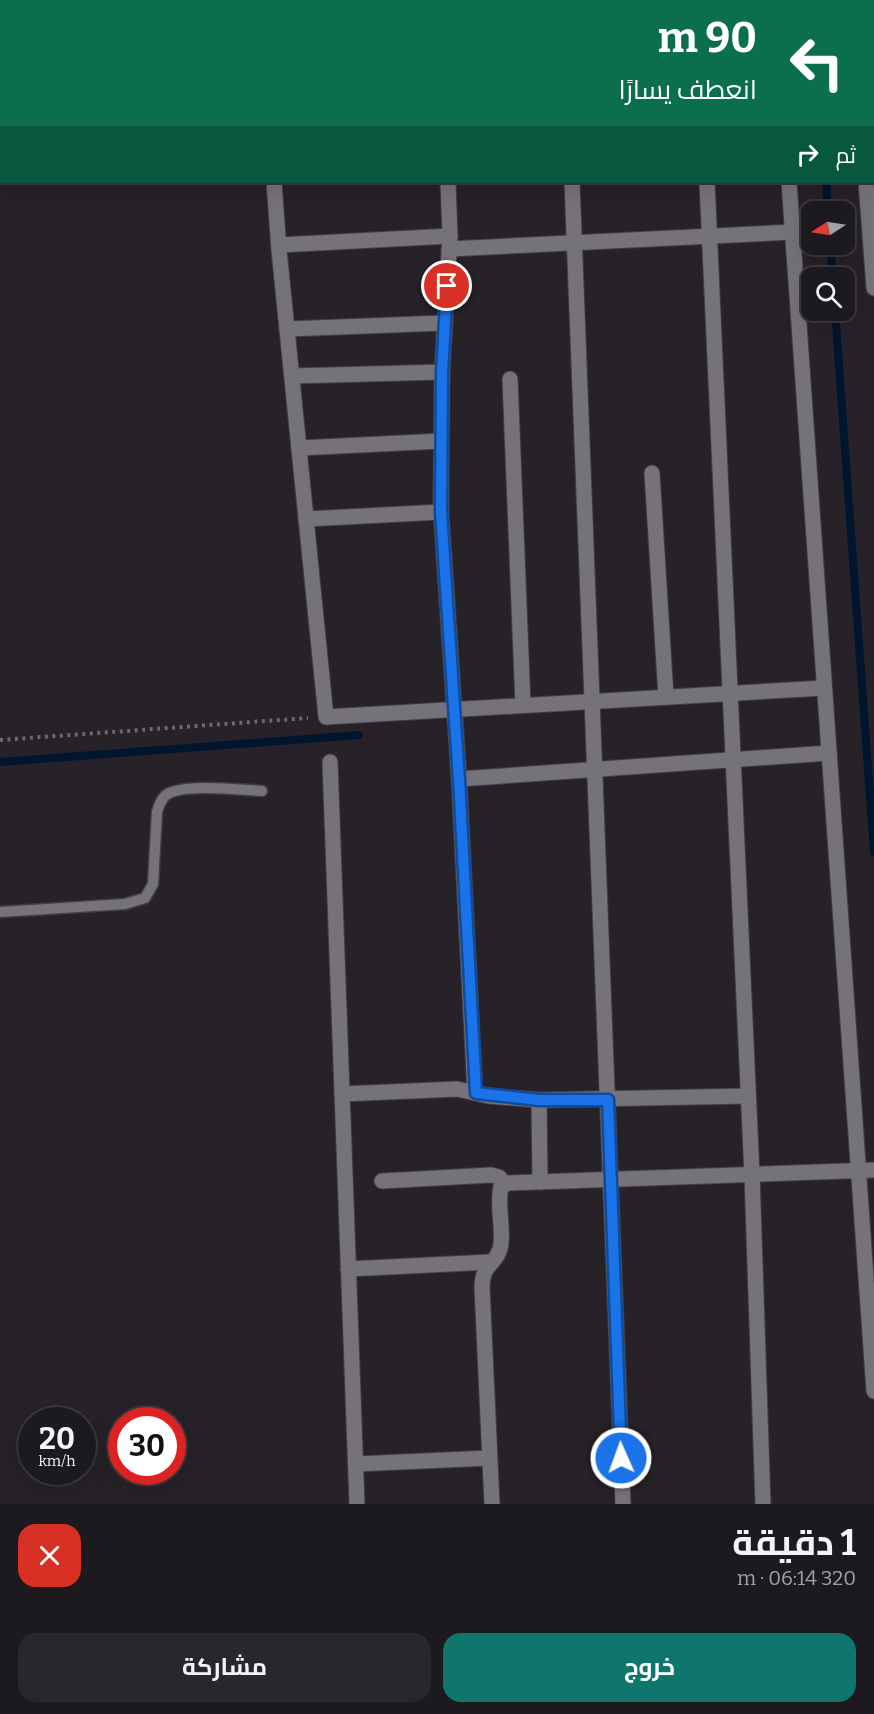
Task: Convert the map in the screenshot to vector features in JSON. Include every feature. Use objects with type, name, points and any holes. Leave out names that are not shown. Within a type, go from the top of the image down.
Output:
[{"type":"street","points":[[274,183],[326,717],[824,688]]},
{"type":"street","points":[[448,183],[449,243],[442,372],[441,512],[459,780],[476,1093]]},
{"type":"street","points":[[572,183],[623,1504]]},
{"type":"street","points":[[707,183],[752,1175],[763,1504]]},
{"type":"street","points":[[789,183],[829,753],[866,1171],[874,1391]]},
{"type":"street","points":[[869,185],[874,288]]},
{"type":"street","points":[[279,245],[574,243],[792,232]]},
{"type":"street","points":[[287,328],[444,323]]},
{"type":"street","points":[[292,376],[442,372]]},
{"type":"street","points":[[510,379],[524,705]]},
{"type":"street","points":[[299,448],[441,441]]},
{"type":"street","points":[[652,473],[666,697]]},
{"type":"street","points":[[306,519],[441,512]]},
{"type":"street","points":[[459,780],[829,753]]},
{"type":"street","points":[[330,762],[357,1504]]},
{"type":"street","points":[[342,1094],[457,1089],[539,1100],[748,1096]]},
{"type":"street","points":[[539,1100],[540,1182]]},
{"type":"street","points":[[492,1504],[482,1287],[483,1273],[501,1246],[501,1186],[540,1182],[866,1171]]},
{"type":"street","points":[[382,1181],[491,1175],[499,1177],[505,1184]]},
{"type":"street","points":[[348,1269],[490,1262]]},
{"type":"street","points":[[356,1464],[489,1458]]},
{"type":"lane","points":[[0,912],[125,904],[145,898],[153,884],[157,812],[161,801],[168,794],[190,789],[262,791]]},
{"type":"path","points":[[0,740],[326,717]]},
{"type":"waterway","points":[[826,183],[827,201]]},
{"type":"waterway","points":[[831,255],[832,267]]},
{"type":"waterway","points":[[836,321],[874,852]]},
{"type":"waterway","points":[[0,762],[359,735]]},
{"type":"route","points":[[447,286],[442,372],[441,512],[459,780],[476,1093],[494,1097],[539,1100],[608,1100],[621,1458]]}]
